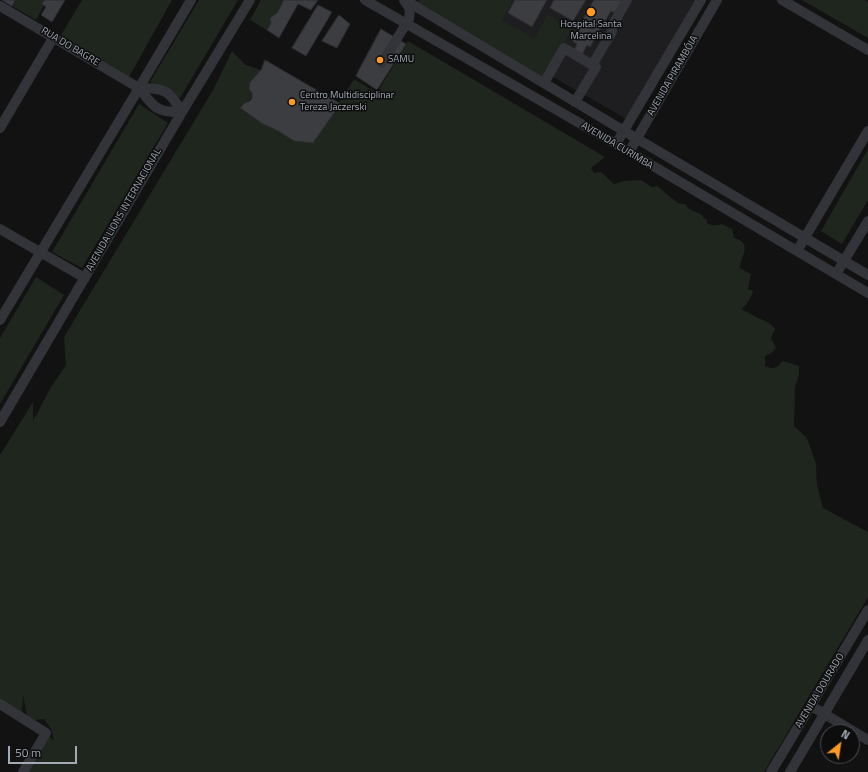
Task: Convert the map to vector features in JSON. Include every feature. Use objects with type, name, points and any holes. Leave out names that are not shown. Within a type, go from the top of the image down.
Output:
[{"type":"street","points":[[0,320],[190,0]]},
{"type":"street","name":"AVENIDA LIONS INTERNACIONAL","points":[[0,422],[182,112],[250,0]]},
{"type":"street","name":"AVENIDA CURIMBA","points":[[365,0],[616,144],[868,293]]},
{"type":"street","points":[[405,0],[409,5],[410,13],[406,24],[384,65],[408,33],[426,35]]},
{"type":"street","name":"AVENIDA CURIMBA","points":[[405,0],[868,275]]},
{"type":"street","points":[[592,65],[612,32],[612,26],[627,0]]},
{"type":"street","name":"AVENIDA PIRAMBÓIA","points":[[616,144],[701,0]]},
{"type":"street","name":"AVENIDA PIRAMBÓIA","points":[[629,152],[717,0]]},
{"type":"street","points":[[782,0],[868,50]]},
{"type":"street","name":"RUA DO BAGRE","points":[[0,6],[139,88],[155,108],[165,111],[182,112]]},
{"type":"street","points":[[0,128],[53,38]]},
{"type":"street","points":[[544,83],[564,48],[592,65],[596,68],[575,102]]},
{"type":"street","name":"RUA DO BAGRE","points":[[139,88],[156,88],[167,92],[182,112]]},
{"type":"street","points":[[797,251],[868,131]]},
{"type":"street","points":[[836,274],[868,221]]},
{"type":"street","points":[[0,229],[85,278]]},
{"type":"street","name":"AVENIDA DOURADO","points":[[771,772],[868,610]]},
{"type":"street","name":"AVENIDA DOURADO","points":[[790,772],[868,640]]},
{"type":"street","points":[[0,704],[46,733],[23,772]]},
{"type":"street","points":[[811,706],[868,740]]},
{"type":"shaded area","points":[[15,0],[47,0],[36,20],[12,6]]},
{"type":"shaded area","points":[[82,0],[172,0],[129,77],[61,35]]},
{"type":"shaded area","points":[[199,0],[238,0],[180,98],[150,82]]},
{"type":"shaded area","points":[[261,0],[284,0],[277,13],[270,18],[271,23],[267,30],[250,20]]},
{"type":"shaded area","points":[[419,0],[513,0],[502,20],[534,39],[548,15],[572,28],[543,77],[418,2]]},
{"type":"shaded area","points":[[498,0],[696,0],[630,121],[478,34]]},
{"type":"shaded area","points":[[802,0],[865,0],[868,2],[868,38]]},
{"type":"shaded area","points":[[408,41],[605,157],[591,168],[594,173],[601,172],[614,184],[624,181],[641,180],[652,187],[657,186],[678,203],[685,204],[689,209],[701,214],[707,220],[707,223],[711,225],[722,224],[732,229],[734,238],[740,240],[745,247],[740,268],[751,274],[748,288],[749,290],[753,290],[752,295],[742,309],[769,323],[775,329],[771,338],[776,348],[765,356],[765,366],[771,368],[776,367],[783,361],[799,366],[799,375],[795,387],[794,426],[807,438],[816,464],[817,485],[823,508],[868,532],[868,597],[764,772],[23,772],[46,733],[54,741],[51,729],[44,719],[28,721],[23,694],[22,717],[0,704],[0,455],[33,402],[33,421],[51,387],[66,365],[64,337],[213,90],[232,51],[246,65],[261,70],[250,82],[252,95],[250,100],[240,109],[294,141],[313,143],[354,79],[377,93]]},
{"type":"shaded area","points":[[139,104],[168,123],[82,268],[52,252]]},
{"type":"shaded area","points":[[868,149],[868,200],[842,244],[821,231]]},
{"type":"shaded area","points":[[36,277],[64,295],[0,404],[0,338]]},
{"type":"building","points":[[2,0],[15,0],[12,6]]},
{"type":"building","points":[[45,0],[65,0],[52,22],[41,15],[46,7],[42,4]]},
{"type":"building","points":[[284,0],[318,0],[311,10],[298,4],[279,38],[267,30],[271,23],[270,18],[277,13]]},
{"type":"building","points":[[515,0],[547,0],[532,27],[508,13]]},
{"type":"building","points":[[554,0],[586,0],[573,21],[550,8]]},
{"type":"building","points":[[594,0],[626,0],[622,17],[611,11],[590,47],[587,45],[582,55],[574,50],[577,44],[571,40]]},
{"type":"building","points":[[318,5],[332,12],[306,56],[292,48]]},
{"type":"building","points":[[339,15],[350,24],[337,48],[322,41]]},
{"type":"building","name":"SAMU","points":[[381,29],[406,44],[377,90],[356,76]]},
{"type":"building","name":"Centro Multidisciplinar Tereza Jaczerski","points":[[265,60],[339,103],[336,110],[313,143],[294,141],[263,124],[240,108],[252,98],[252,93],[249,89],[250,82],[261,70]]},
{"type":"place","name":"Hospital Santa Marcelina","points":[[591,12]]},
{"type":"place","name":"SAMU","points":[[380,60]]},
{"type":"place","name":"Centro Multidisciplinar Tereza Jaczerski","points":[[292,102]]}]
